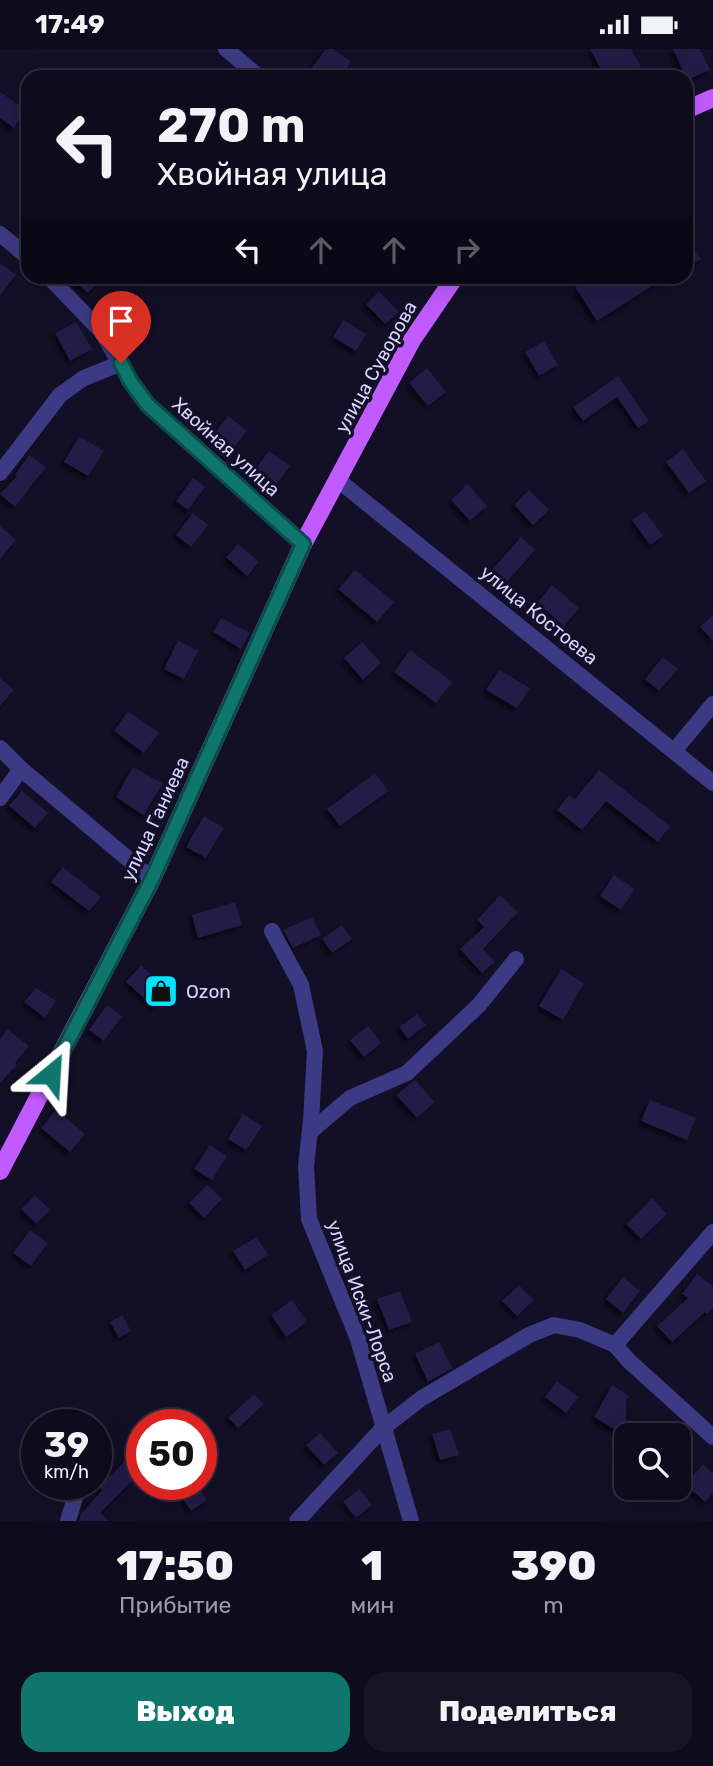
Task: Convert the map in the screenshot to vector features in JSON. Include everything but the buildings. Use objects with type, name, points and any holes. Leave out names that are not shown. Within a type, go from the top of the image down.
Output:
[{"type":"main road","points":[[693,107],[713,98]]},
{"type":"main road","name":"улица Суворова","points":[[338,480],[412,340],[448,284]]},
{"type":"main road","name":"улица Ганиева","points":[[0,1171],[152,879],[303,544],[338,480]]},
{"type":"street","points":[[226,49],[251,70]]},
{"type":"street","points":[[0,234],[21,251]]},
{"type":"street","name":"Хвойная улица","points":[[56,284],[101,331],[147,404],[303,544]]},
{"type":"street","points":[[0,473],[60,395],[84,378],[121,363]]},
{"type":"street","name":"улица Костоева","points":[[338,480],[713,783]]},
{"type":"street","points":[[674,751],[713,704]]},
{"type":"street","points":[[0,748],[21,769],[152,879]]},
{"type":"street","points":[[0,798],[21,769]]},
{"type":"street","name":"улица Иски-Лорса","points":[[272,930],[301,985],[315,1051],[306,1166],[309,1219],[358,1339],[411,1521]]},
{"type":"street","points":[[310,1132],[350,1098],[407,1073],[480,1005],[516,959]]},
{"type":"street","points":[[615,1345],[713,1232]]},
{"type":"street","points":[[297,1521],[383,1428],[422,1398],[530,1335],[554,1325],[580,1331],[615,1345],[713,1437]]},
{"type":"street","points":[[68,1521],[74,1500]]},
{"type":"place","name":"Ozon","points":[[161,991]]},
{"type":"route","points":[[51,1074],[152,879],[303,544],[147,404],[121,363]]}]
